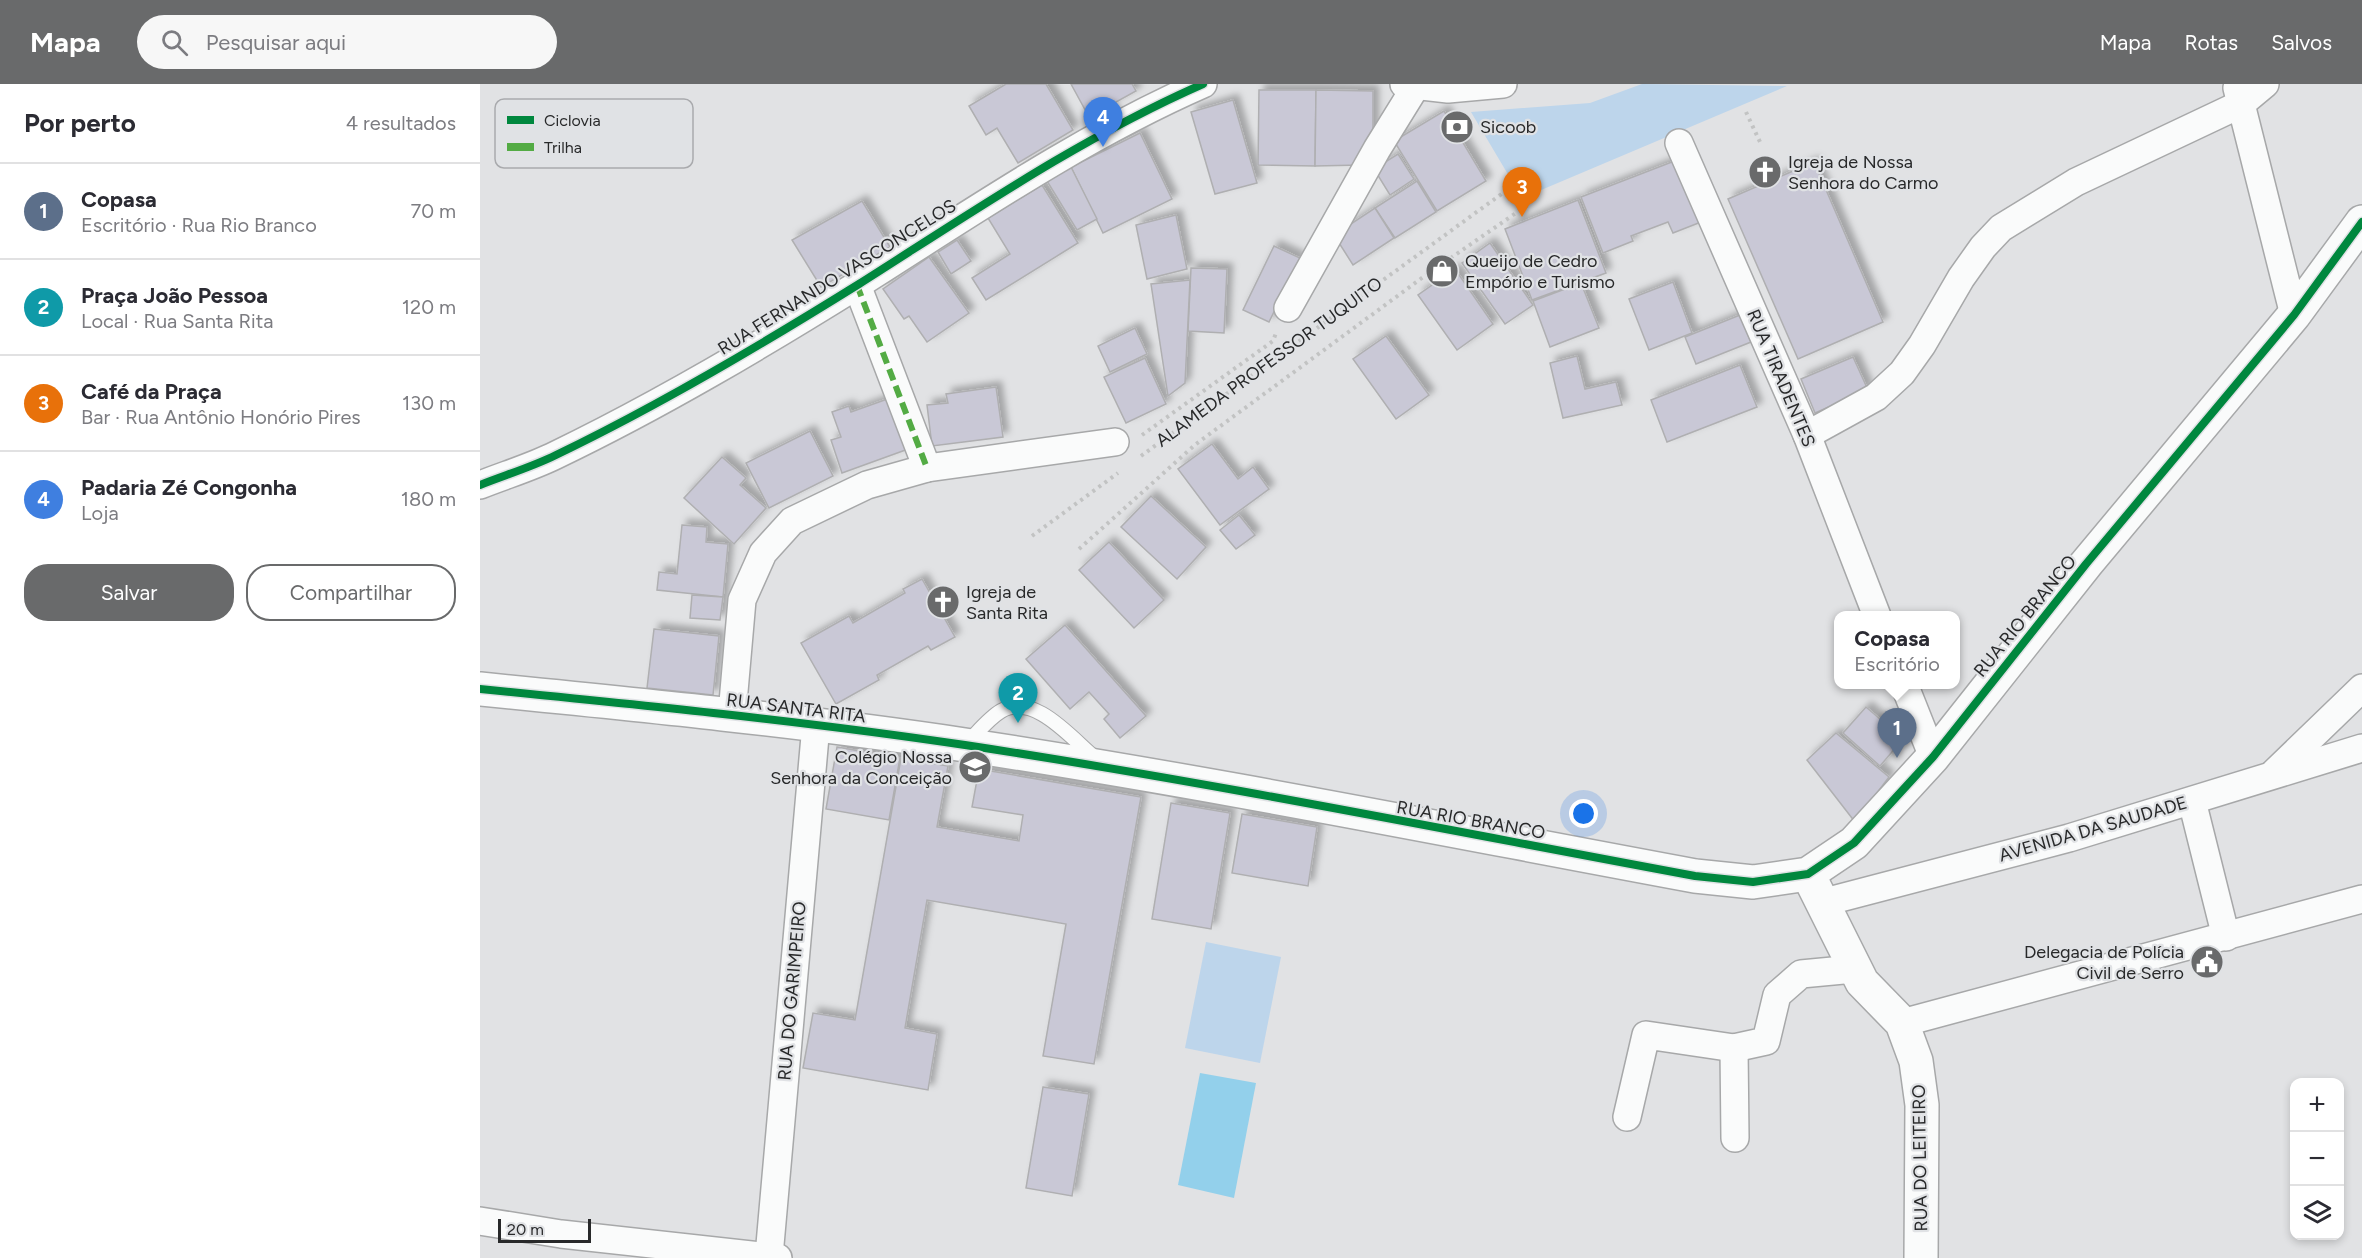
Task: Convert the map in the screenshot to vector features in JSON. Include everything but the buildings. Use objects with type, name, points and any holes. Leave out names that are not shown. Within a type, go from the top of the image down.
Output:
[{"type":"street","name":"RUA FERNANDO VASCONCELOS","points":[[480,485],[555,456],[725,364],[857,285],[1006,190],[1152,108],[1203,84]]},
{"type":"street","points":[[1288,308],[1377,149],[1420,85],[1448,89],[1503,84]]},
{"type":"street","points":[[1807,435],[1876,397],[1902,373],[1922,345],[1961,278],[1983,247],[2001,228],[2076,182],[2239,94],[2265,84]]},
{"type":"street","points":[[2239,94],[2294,315]]},
{"type":"street","name":"RUA TIRADENTES","points":[[1678,142],[1807,435],[1875,611]]},
{"type":"street","name":"RUA RIO BRANCO","points":[[1107,768],[1695,876],[1815,888],[1933,757],[2086,564],[2294,315],[2362,222]]},
{"type":"street","points":[[857,285],[927,468]]},
{"type":"street","points":[[732,714],[742,600],[763,552],[792,521],[867,485],[927,468],[1115,442]]},
{"type":"street","points":[[2272,774],[2362,688]]},
{"type":"street","name":"RUA SANTA RITA","points":[[480,689],[732,714],[965,745],[1107,768]]},
{"type":"street","points":[[1906,689],[1933,757]]},
{"type":"street","name":"RUA DO GARIMPEIRO","points":[[774,1257],[816,725]]},
{"type":"street","name":"AVENIDA DA SAUDADE","points":[[1815,888],[2069,838],[2362,748]]},
{"type":"street","points":[[2192,801],[2226,937]]},
{"type":"street","name":"RUA DO LEITEIRO","points":[[1815,888],[1854,969],[1862,982],[1902,1023],[1917,1061],[1922,1105],[1921,1258]]},
{"type":"street","points":[[1902,1023],[2362,899]]},
{"type":"street","points":[[1627,1117],[1646,1035],[1734,1048],[1766,1041],[1777,995],[1801,974],[1854,969]]},
{"type":"street","points":[[1734,1048],[1735,1138]]},
{"type":"street","points":[[480,1221],[561,1234],[774,1257]]},
{"type":"lane","points":[[965,745],[1000,711],[1012,706],[1027,706],[1042,714],[1107,768]]},
{"type":"path","points":[[1746,112],[1760,142]]},
{"type":"path","points":[[1032,536],[1122,470]]},
{"type":"shaded area","points":[[1642,84],[1787,86],[1522,198],[1471,112],[1590,103]]},
{"type":"shaded area","points":[[1206,942],[1281,957],[1260,1063],[1185,1048]]},
{"type":"water","points":[[1200,1073],[1256,1083],[1234,1198],[1178,1185]]},
{"type":"marked path","points":[[857,285],[927,468]]},
{"type":"cycle path","points":[[480,485],[547,459],[672,395],[822,307],[1028,177],[1114,128],[1203,84]]},
{"type":"cycle path","points":[[480,689],[784,721],[905,736],[1056,759],[1695,876],[1753,882],[1808,874],[1854,843],[1933,757],[2086,564],[2294,315],[2362,222]]},
{"type":"place","name":"Sicoob","points":[[1457,127]]},
{"type":"place","name":"Padaria Zé Congonha","points":[[1103,147]]},
{"type":"place","name":"Igreja de Nossa Senhora do Carmo","points":[[1765,172]]},
{"type":"place","name":"Café da Praça","points":[[1522,217]]},
{"type":"place","name":"Queijo de Cedro Empório e Turismo","points":[[1442,271]]},
{"type":"place","name":"Igreja de Santa Rita","points":[[943,602]]},
{"type":"place","name":"Praça João Pessoa","points":[[1018,723]]},
{"type":"place","name":"Copasa","points":[[1897,758]]},
{"type":"place","name":"Colégio Nossa Senhora da Conceição","points":[[975,767]]},
{"type":"place","name":"Delegacia de Polícia Civil de Serro","points":[[2207,962]]}]
